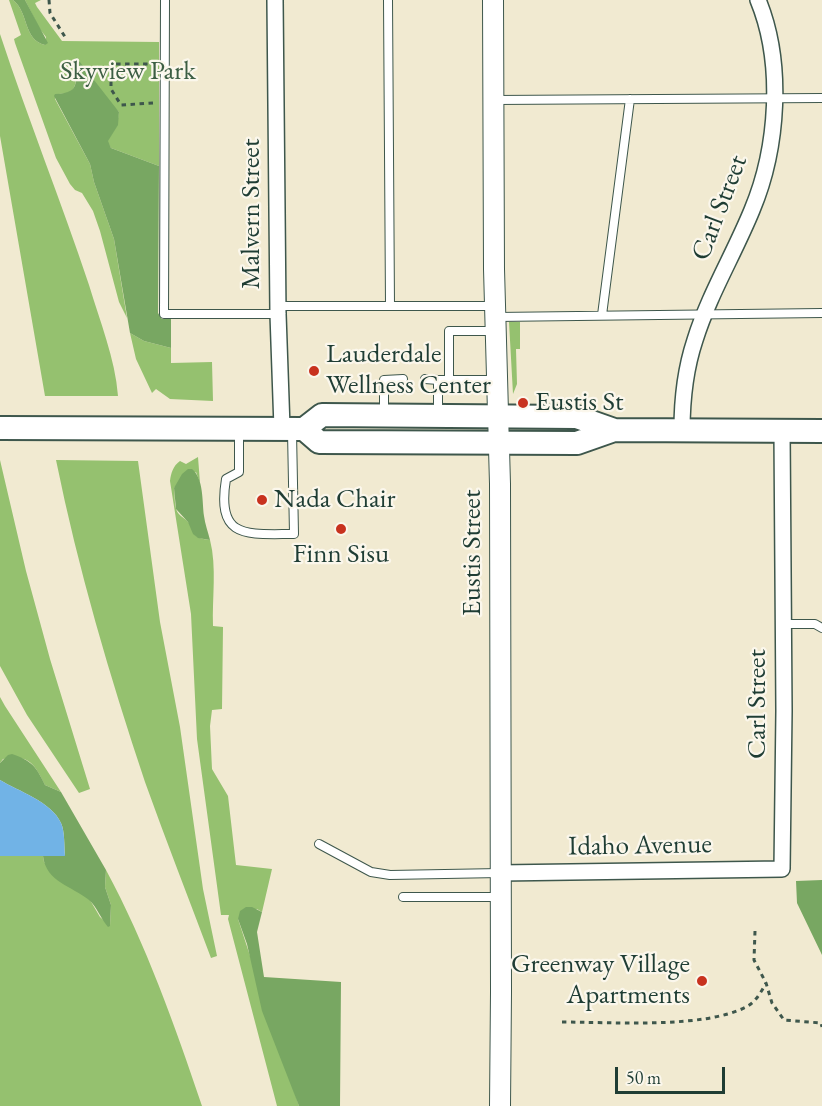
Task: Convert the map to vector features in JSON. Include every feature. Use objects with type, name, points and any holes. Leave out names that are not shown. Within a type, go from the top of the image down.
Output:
[{"type":"main road","points":[[0,429],[293,428],[322,415],[384,415],[577,417],[614,430],[822,431]]},
{"type":"main road","points":[[293,428],[320,442],[577,443],[614,430]]},
{"type":"street","name":"Malvern Street","points":[[275,0],[278,310],[293,428]]},
{"type":"street","name":"Eustis Street","points":[[493,0],[499,416],[500,1106]]},
{"type":"street","name":"Carl Street","points":[[682,430],[685,380],[694,340],[763,180],[775,98],[771,45],[758,0]]},
{"type":"street","name":"Carl Street","points":[[782,430],[784,624],[782,870]]},
{"type":"street","name":"Idaho Avenue","points":[[500,873],[782,870]]},
{"type":"lane","points":[[165,0],[164,314],[390,305],[496,318],[822,313]]},
{"type":"lane","points":[[388,0],[390,305]]},
{"type":"lane","points":[[493,100],[822,98]]},
{"type":"lane","points":[[602,315],[630,99]]},
{"type":"lane","points":[[449,380],[449,331],[496,318]]},
{"type":"lane","points":[[384,415],[384,380],[404,379]]},
{"type":"lane","points":[[425,379],[498,380]]},
{"type":"lane","points":[[438,380],[438,416]]},
{"type":"lane","points":[[239,428],[239,472],[226,478],[223,497],[231,525],[242,532],[294,534],[293,428]]},
{"type":"lane","points":[[784,624],[814,624],[822,628]]},
{"type":"lane","points":[[319,844],[371,872],[390,875],[500,873]]},
{"type":"lane","points":[[403,897],[500,897]]},
{"type":"path","points":[[49,0],[50,13],[68,40]]},
{"type":"path","points":[[164,64],[111,64],[111,89],[121,105],[153,105],[153,102],[164,102]]},
{"type":"path","points":[[755,931],[754,960],[766,983],[772,1003],[784,1020],[821,1023],[822,1027]]},
{"type":"path","points":[[562,1022],[646,1023],[717,1016],[746,1007],[756,999],[766,983]]},
{"type":"green space","name":"Skyview Park","points":[[9,0],[13,0],[22,11],[33,38],[45,45],[46,37],[25,0],[41,0],[35,3],[37,7],[62,41],[159,42],[159,166],[111,148],[107,141],[117,125],[119,112],[76,74],[74,88],[66,93],[56,94],[55,99],[90,164],[114,239],[127,318],[119,302],[93,211],[82,193],[70,184],[56,158],[15,43],[14,39],[21,35]]},
{"type":"green space","points":[[13,0],[25,0],[48,43],[45,45],[33,38],[22,11]]},
{"type":"green space","points":[[0,34],[89,285],[110,354],[118,396],[45,396],[0,136]]},
{"type":"green space","points":[[76,57],[119,112],[118,125],[108,141],[111,148],[159,166],[158,313],[162,319],[171,319],[171,348],[144,341],[130,333],[114,239],[90,164],[54,96],[71,91],[74,87]]},
{"type":"green space","points":[[509,322],[520,322],[520,349],[516,349],[517,384],[513,394]]},
{"type":"green space","points":[[130,333],[144,341],[171,348],[171,363],[212,362],[213,401],[170,399],[156,389],[152,393],[136,359]]},
{"type":"green space","points":[[198,457],[200,483],[196,472],[174,488],[178,513],[189,523],[196,536],[210,540],[214,572],[213,626],[223,627],[222,709],[212,710],[210,726],[212,769],[228,796],[236,865],[272,869],[262,912],[257,909],[238,919],[299,1106],[277,1106],[228,919],[229,915],[221,915],[197,739],[191,614],[170,481],[173,470],[180,461],[186,464]]},
{"type":"green space","points":[[0,460],[26,571],[50,659],[90,789],[79,793],[27,715],[0,666]]},
{"type":"green space","points":[[56,460],[138,461],[160,622],[180,727],[203,889],[217,956],[211,958],[145,782],[119,703],[85,582]]},
{"type":"green space","points":[[188,469],[196,473],[201,484],[204,519],[210,540],[198,538],[193,534],[188,522],[176,509],[174,488],[182,474]]},
{"type":"green space","points":[[0,697],[61,792],[45,785],[34,766],[25,759],[3,759],[0,763]]},
{"type":"green space","points":[[12,754],[33,765],[45,785],[61,792],[106,870],[105,887],[111,905],[110,926],[108,927],[89,900],[54,878],[45,865],[43,856],[65,855],[61,823],[57,816],[42,803],[0,780],[0,763]]},
{"type":"green space","points":[[0,856],[43,856],[44,862],[90,900],[100,917],[110,926],[111,905],[105,887],[106,870],[147,956],[202,1106],[0,1106]]},
{"type":"green space","points":[[822,880],[822,955],[797,903],[796,881]]},
{"type":"green space","points":[[246,907],[262,912],[257,932],[264,977],[341,982],[340,1106],[299,1106],[262,1011],[247,944],[238,919],[240,911]]},
{"type":"water","points":[[0,780],[42,803],[57,816],[63,831],[65,856],[0,856]]},
{"type":"place","name":"Lauderdale Wellness Center","points":[[314,371]]},
{"type":"place","name":"Eustis St","points":[[523,403]]},
{"type":"place","name":"Nada Chair","points":[[262,500]]},
{"type":"place","name":"Finn Sisu","points":[[341,529]]},
{"type":"place","name":"Greenway Village Apartments","points":[[702,981]]}]
